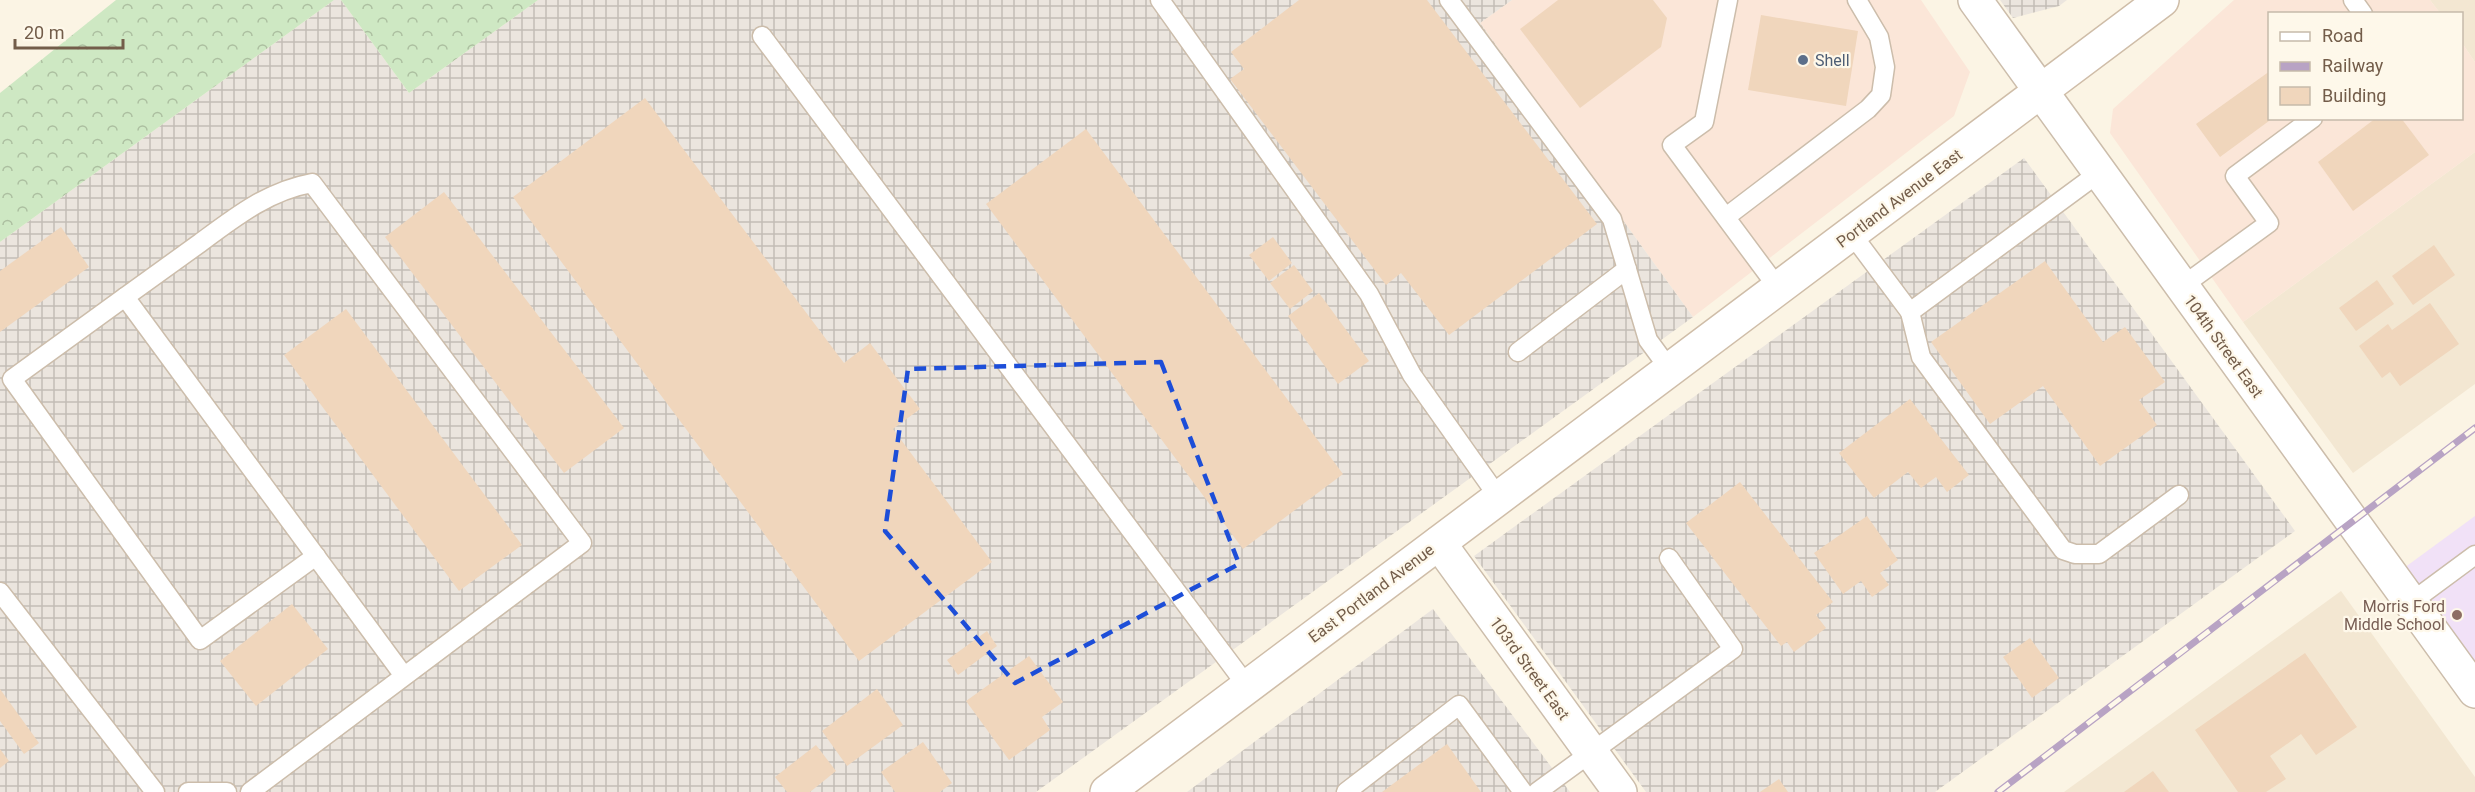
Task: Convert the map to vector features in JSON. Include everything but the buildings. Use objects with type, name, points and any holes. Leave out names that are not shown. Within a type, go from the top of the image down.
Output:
[{"type":"main road","name":"104th Street East","points":[[1975,0],[2475,692]]},
{"type":"main road","name":"Portland Avenue East","points":[[1636,395],[2162,0]]},
{"type":"main road","name":"East Portland Avenue","points":[[1107,792],[1636,395]]},
{"type":"main road","name":"103rd Street East","points":[[1439,543],[1620,792]]},
{"type":"lane","points":[[1160,0],[1369,294],[1412,375],[1500,498]]},
{"type":"lane","points":[[1449,0],[1612,219],[1648,340],[1670,370]]},
{"type":"lane","points":[[1728,0],[1704,122],[1672,145],[1778,288]]},
{"type":"lane","points":[[1726,217],[1868,109],[1881,95],[1885,67],[1879,37],[1857,0]]},
{"type":"lane","points":[[762,36],[1247,686]]},
{"type":"lane","points":[[2181,287],[2269,223],[2235,176],[2310,120]]},
{"type":"lane","points":[[1910,312],[2100,172]]},
{"type":"lane","points":[[250,792],[582,543],[312,183],[293,187],[265,198],[12,379],[200,640],[316,556]]},
{"type":"lane","points":[[1851,234],[1910,312],[1921,357],[2063,550],[2075,554],[2099,554],[2179,495]]},
{"type":"lane","points":[[1518,352],[1627,269]]},
{"type":"lane","points":[[125,297],[404,676]]},
{"type":"lane","points":[[2410,603],[2475,555]]},
{"type":"lane","points":[[1537,792],[1732,649],[1669,558]]},
{"type":"lane","points":[[0,592],[155,792]]},
{"type":"lane","points":[[1346,792],[1459,705],[1523,792]]},
{"type":"lane","points":[[188,792],[227,792]]},
{"type":"highlighted area","points":[[1161,362],[1239,564],[1015,683],[885,531],[908,369]]},
{"type":"shaded area","points":[[334,0],[341,0],[409,93],[538,0],[1512,0],[1480,23],[1693,317],[1036,792],[0,792],[0,242]]},
{"type":"shaded area","points":[[1512,0],[1921,0],[1970,72],[1954,116],[1693,317],[1480,23]]},
{"type":"shaded area","points":[[2000,0],[2067,0],[2059,6],[2013,18]]},
{"type":"shaded area","points":[[2234,0],[2430,0],[2439,12],[2268,12],[2268,120],[2463,120],[2463,44],[2475,62],[2475,152],[2243,322],[2110,133],[2113,109]]},
{"type":"shaded area","points":[[2430,0],[2475,0],[2475,62],[2463,44],[2463,12],[2439,12]]},
{"type":"shaded area","points":[[2475,152],[2475,384],[2353,473],[2243,322]]},
{"type":"shaded area","points":[[2024,158],[2295,531],[1935,792],[1646,792],[1474,556]]},
{"type":"shaded area","name":"Morris Ford Middle School","points":[[2475,516],[2475,662],[2404,568]]},
{"type":"shaded area","points":[[2341,591],[2475,777],[2475,792],[2064,792]]},
{"type":"shaded area","points":[[1433,609],[1570,792],[1187,792]]},
{"type":"green space","points":[[116,0],[334,0],[0,242],[0,93]]},
{"type":"green space","points":[[341,0],[538,0],[409,93]]},
{"type":"railway","points":[[1998,792],[2475,428]]},
{"type":"place","name":"Shell","points":[[1803,60]]},
{"type":"place","name":"Morris Ford Middle School","points":[[2457,615]]}]
